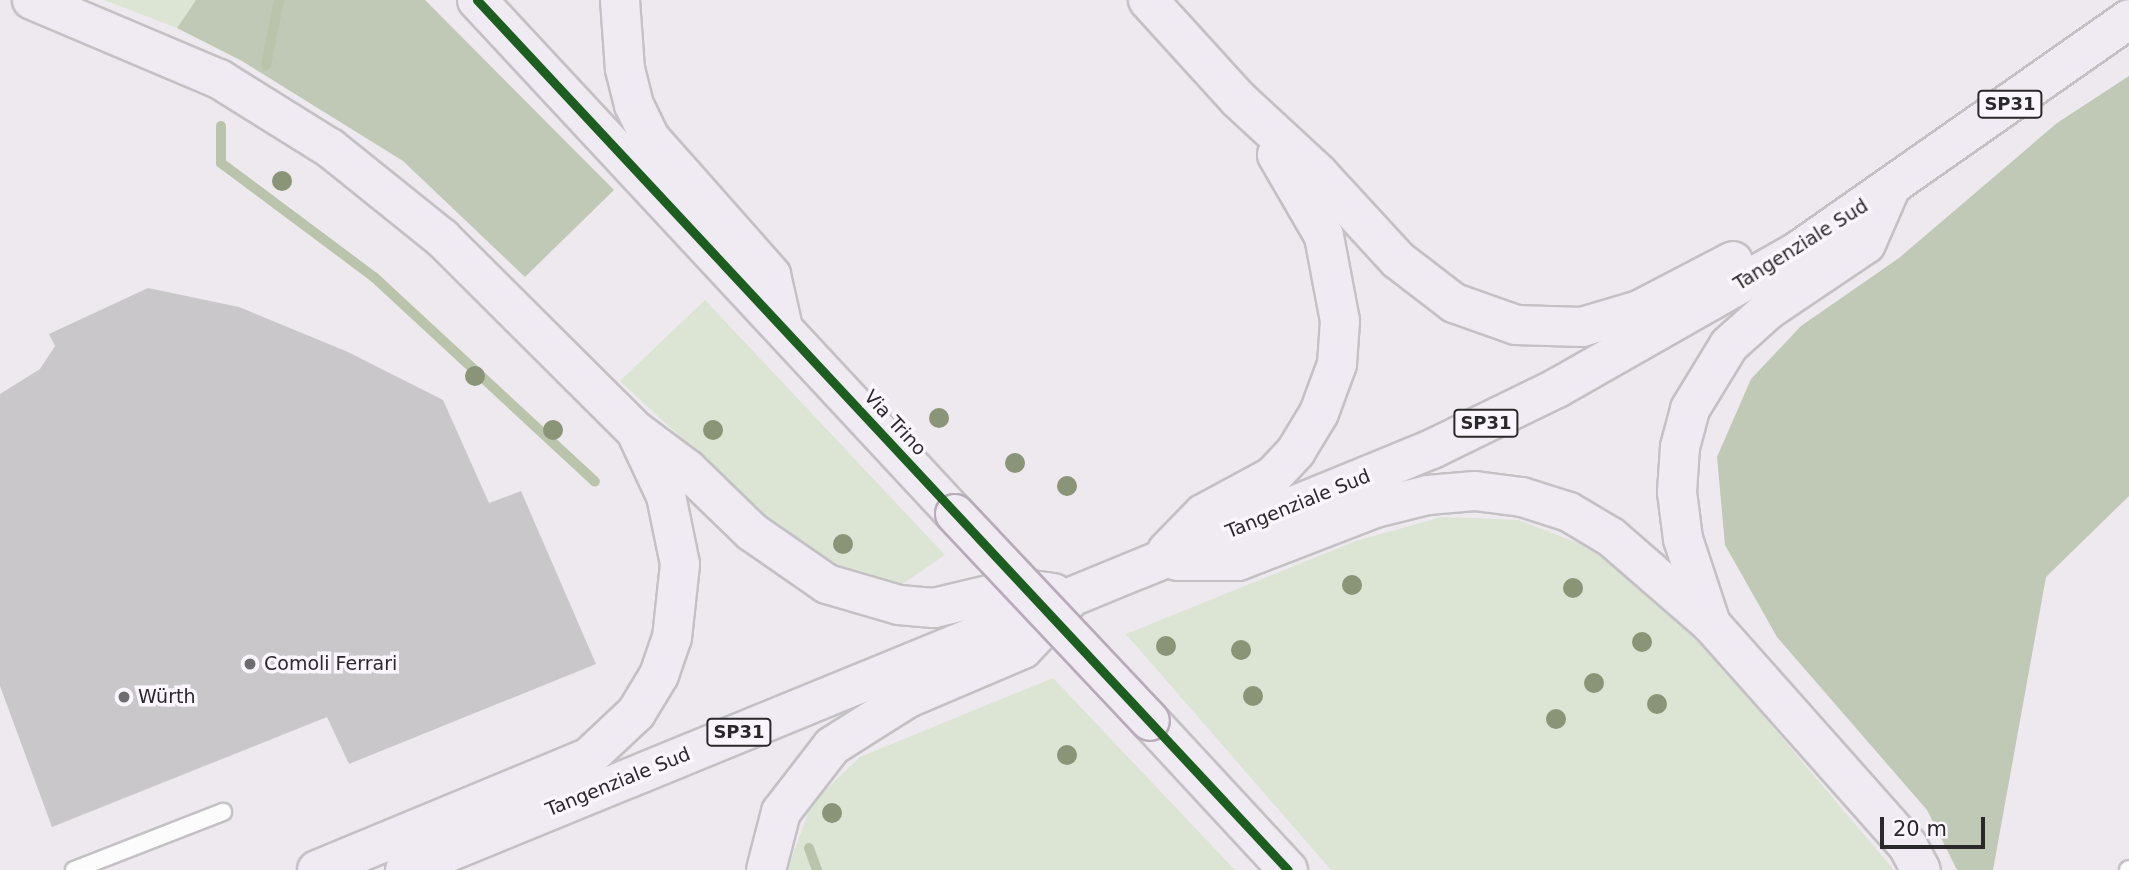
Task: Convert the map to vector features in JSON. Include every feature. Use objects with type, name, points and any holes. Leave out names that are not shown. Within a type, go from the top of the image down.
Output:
[{"type":"main road","points":[[32,0],[219,79],[330,148],[442,238],[636,431],[687,469],[752,532],[827,584],[899,605],[934,608],[1017,588],[1074,595]]},
{"type":"main road","name":"Via Trino","points":[[477,0],[1288,870]]},
{"type":"main road","points":[[621,0],[625,69],[634,105],[650,138],[771,275],[784,330]]},
{"type":"main road","points":[[1148,0],[1238,99],[1318,173],[1398,260],[1454,303],[1487,317],[1550,328],[1611,321],[1728,262],[1798,251]]},
{"type":"main road","name":"Tangenziale Sud","points":[[405,870],[1432,449],[1532,401],[1798,251],[2129,19]]},
{"type":"main road","points":[[1158,561],[1203,514],[1273,476],[1289,459],[1319,413],[1337,364],[1340,321],[1324,236],[1298,186],[1238,99]]},
{"type":"main road","points":[[1712,624],[1683,539],[1677,492],[1680,447],[1690,409],[1729,345],[1768,310],[1866,244],[1890,188]]},
{"type":"main road","points":[[317,870],[589,758],[636,713],[659,675],[672,638],[680,564],[666,496],[636,431]]},
{"type":"main road","points":[[1158,561],[1238,561],[1375,508],[1428,495],[1475,491],[1522,497],[1569,512],[1611,537],[1712,624],[1908,846],[1921,870]]},
{"type":"main road","points":[[766,870],[781,812],[832,746],[908,698],[1023,649],[1074,595]]},
{"type":"lane","points":[[74,870],[223,812]]},
{"type":"green space","points":[[104,0],[196,0],[177,28]]},
{"type":"green space","points":[[196,0],[425,0],[614,190],[525,277],[403,161],[242,61],[177,28]]},
{"type":"green space","points":[[2129,76],[2129,496],[2046,577],[1993,870],[1957,870],[1927,810],[1777,637],[1725,545],[1717,457],[1751,379],[1801,326],[1899,258],[2057,123]]},
{"type":"green space","points":[[705,300],[945,555],[898,587],[840,571],[774,524],[620,381]]},
{"type":"green space","points":[[1442,517],[1518,520],[1612,556],[1705,647],[1894,870],[1331,870],[1126,634],[1356,541]]},
{"type":"green space","points":[[1053,678],[1235,870],[787,870],[812,803],[860,757]]},
{"type":"building","points":[[148,288],[239,307],[348,352],[443,400],[489,503],[521,491],[596,664],[349,764],[327,717],[52,827],[0,686],[0,394],[40,369],[55,346],[49,334]]},
{"type":"waterway","points":[[266,65],[279,0]]},
{"type":"waterway","points":[[221,126],[221,163],[374,277],[595,482]]},
{"type":"waterway","points":[[809,848],[817,870]]},
{"type":"cycle path","points":[[477,0],[1288,870]]},
{"type":"place","name":"Comoli Ferrari","points":[[250,664]]},
{"type":"place","name":"Würth","points":[[124,697]]}]
